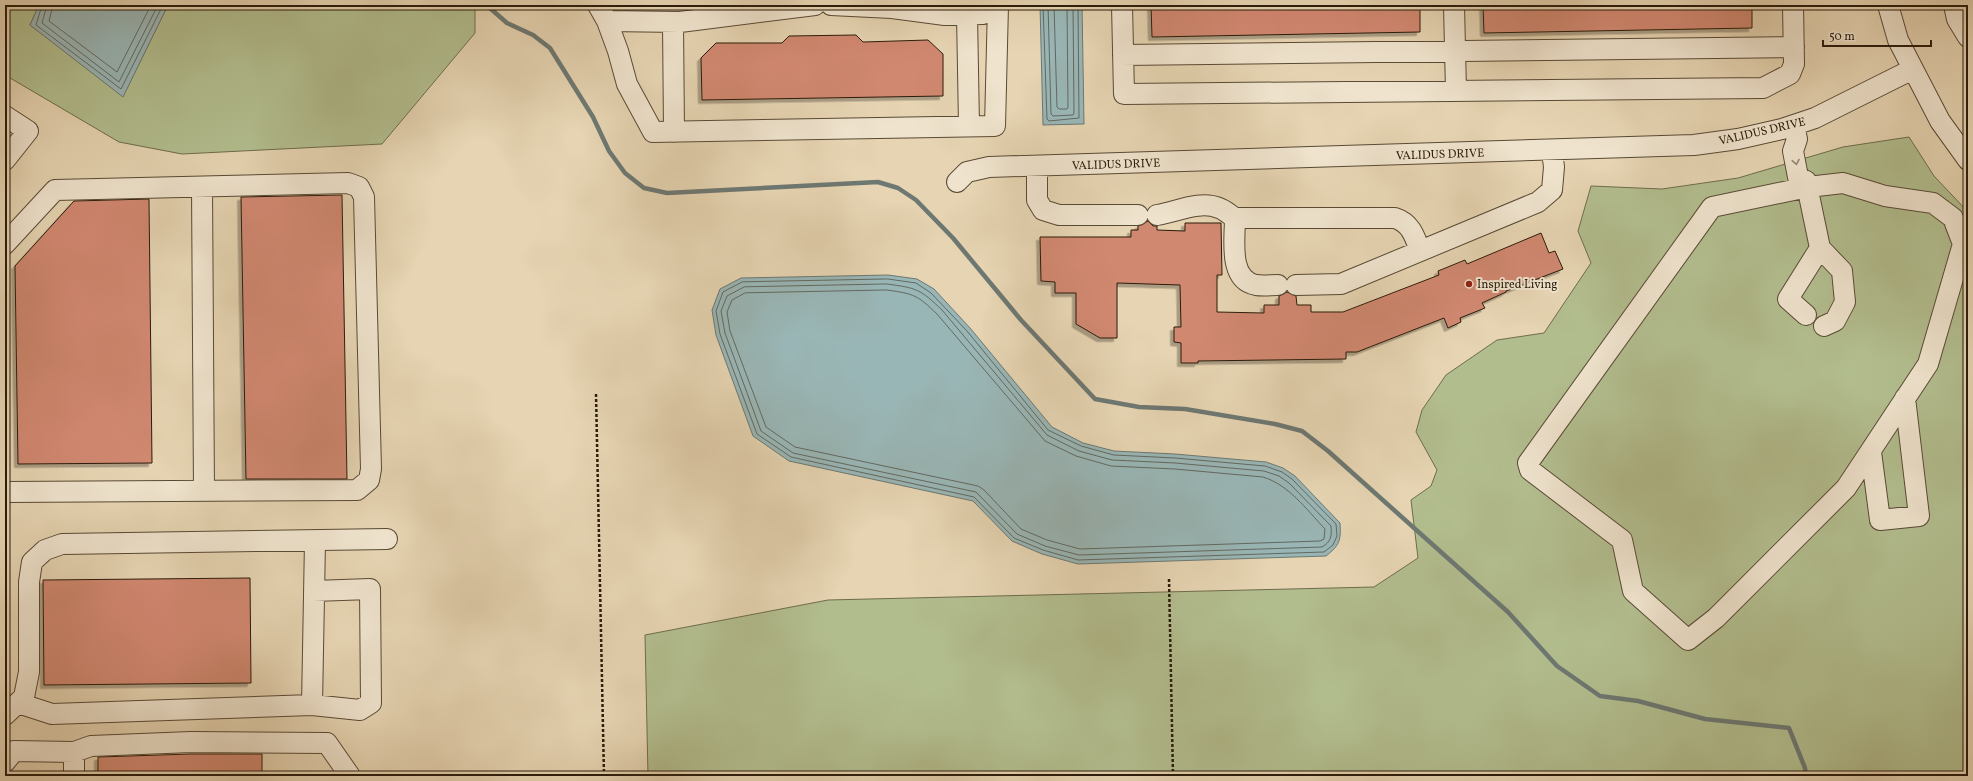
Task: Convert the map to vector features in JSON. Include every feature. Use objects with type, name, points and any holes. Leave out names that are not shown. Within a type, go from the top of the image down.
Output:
[{"type":"street","points":[[815,5],[763,8],[673,22],[610,13],[627,84],[653,132],[995,126],[998,5]]},
{"type":"street","points":[[831,5],[885,6],[945,15],[983,14],[998,5]]},
{"type":"street","points":[[1122,5],[1124,94],[1763,88],[1790,74],[1794,64],[1794,5]]},
{"type":"street","points":[[1454,5],[1456,91]]},
{"type":"street","points":[[1888,5],[1898,40],[1940,121],[1968,160]]},
{"type":"street","points":[[1954,5],[1957,19],[1968,37]]},
{"type":"street","points":[[968,14],[969,126]]},
{"type":"street","points":[[673,22],[674,132]]},
{"type":"street","points":[[1123,55],[1794,47]]},
{"type":"street","name":"VALIDUS DRIVE","points":[[957,182],[967,172],[989,167],[1552,151],[1694,145],[1796,132],[1816,118],[1913,68]]},
{"type":"street","points":[[5,116],[28,131],[5,160]]},
{"type":"street","points":[[1796,132],[1793,151],[1798,177],[1807,184],[1820,248],[1842,271],[1845,302],[1835,321],[1824,326]]},
{"type":"street","points":[[1235,218],[1236,264],[1238,273],[1246,280],[1255,285],[1341,284],[1538,202],[1546,197],[1552,190],[1552,151]]},
{"type":"street","points":[[1037,166],[1038,200],[1043,210],[1059,215],[1148,215],[1183,208],[1203,206],[1219,208],[1235,218],[1395,218],[1402,220],[1412,229],[1420,251]]},
{"type":"street","points":[[5,244],[55,190],[348,183],[358,187],[364,197],[371,469],[369,480],[358,490],[5,492]]},
{"type":"street","points":[[1843,183],[1885,196],[1934,203],[1953,218],[1963,244],[1928,364],[1905,398],[1846,488],[1716,618],[1688,640],[1633,591],[1622,540],[1530,470],[1528,463],[1712,207],[1807,184],[1843,183]]},
{"type":"street","points":[[202,187],[204,491]]},
{"type":"street","points":[[1806,315],[1788,300],[1820,248]]},
{"type":"street","points":[[1871,452],[1880,520],[1919,516],[1905,398]]},
{"type":"street","points":[[12,709],[24,697],[29,672],[29,582],[32,562],[45,550],[62,544],[387,539]]},
{"type":"street","points":[[312,705],[314,541]]},
{"type":"street","points":[[12,709],[52,714],[312,705],[360,710],[371,703],[370,589],[314,591]]},
{"type":"street","points":[[5,762],[14,751],[74,752],[91,746],[191,742],[327,743],[350,776]]},
{"type":"street","points":[[74,752],[74,776]]},
{"type":"path","points":[[596,394],[604,776]]},
{"type":"path","points":[[1169,579],[1173,776]]},
{"type":"green space","points":[[5,5],[39,5],[30,25],[123,96],[168,5],[475,5],[475,33],[382,144],[182,154],[119,142],[5,75]]},
{"type":"green space","points":[[1909,137],[1934,176],[1968,212],[1968,776],[648,776],[645,635],[828,600],[1374,587],[1418,558],[1411,500],[1431,486],[1437,470],[1416,432],[1422,410],[1446,375],[1497,340],[1544,333],[1591,263],[1578,231],[1591,186],[1662,189],[1738,178],[1843,147]]},
{"type":"water","points":[[39,5],[168,5],[123,97],[30,25]]},
{"type":"water","points":[[1040,5],[1082,5],[1084,124],[1043,125]]},
{"type":"water","points":[[888,275],[917,279],[934,289],[970,328],[1052,427],[1083,443],[1114,451],[1175,454],[1266,462],[1283,468],[1295,476],[1340,523],[1339,542],[1326,556],[1078,564],[1042,554],[1012,541],[973,501],[789,461],[753,436],[716,335],[712,310],[720,289],[741,278]]},
{"type":"building","points":[[1151,5],[1420,5],[1420,32],[1152,37]]},
{"type":"building","points":[[1483,5],[1752,5],[1752,28],[1484,33]]},
{"type":"building","points":[[856,35],[863,42],[928,40],[943,54],[943,96],[702,100],[701,58],[716,43],[782,43],[789,36]]},
{"type":"building","points":[[342,195],[347,479],[246,479],[241,197]]},
{"type":"building","points":[[149,199],[152,463],[18,464],[15,266],[74,201]]},
{"type":"building","name":"Inspired Living","points":[[1148,221],[1153,226],[1157,226],[1157,230],[1185,231],[1185,223],[1221,223],[1222,275],[1217,275],[1217,312],[1264,313],[1264,305],[1279,305],[1279,296],[1287,292],[1296,296],[1297,305],[1311,305],[1311,312],[1343,312],[1439,275],[1438,271],[1465,260],[1467,264],[1541,233],[1549,253],[1555,251],[1563,269],[1506,291],[1482,303],[1485,308],[1460,318],[1461,322],[1448,328],[1444,318],[1357,352],[1346,352],[1346,359],[1198,361],[1198,363],[1181,363],[1181,343],[1174,342],[1174,327],[1181,327],[1180,285],[1117,283],[1117,338],[1100,338],[1076,324],[1076,293],[1055,293],[1055,282],[1041,281],[1040,237],[1131,237],[1131,230],[1138,230],[1138,226]]},
{"type":"building","points":[[250,578],[251,683],[44,685],[43,580]]},
{"type":"building","points":[[191,754],[262,754],[262,776],[98,776],[98,757]]},
{"type":"waterway","points":[[491,5],[491,9],[507,23],[533,35],[550,48],[593,117],[609,151],[625,173],[644,188],[667,193],[878,182],[898,188],[916,200],[953,238],[1021,320],[1095,399],[1139,407],[1185,409],[1275,424],[1302,431],[1328,451],[1508,612],[1557,666],[1600,696],[1638,701],[1705,719],[1789,728],[1805,768],[1806,776]]},
{"type":"place","name":"Inspired Living","points":[[1469,284]]}]
